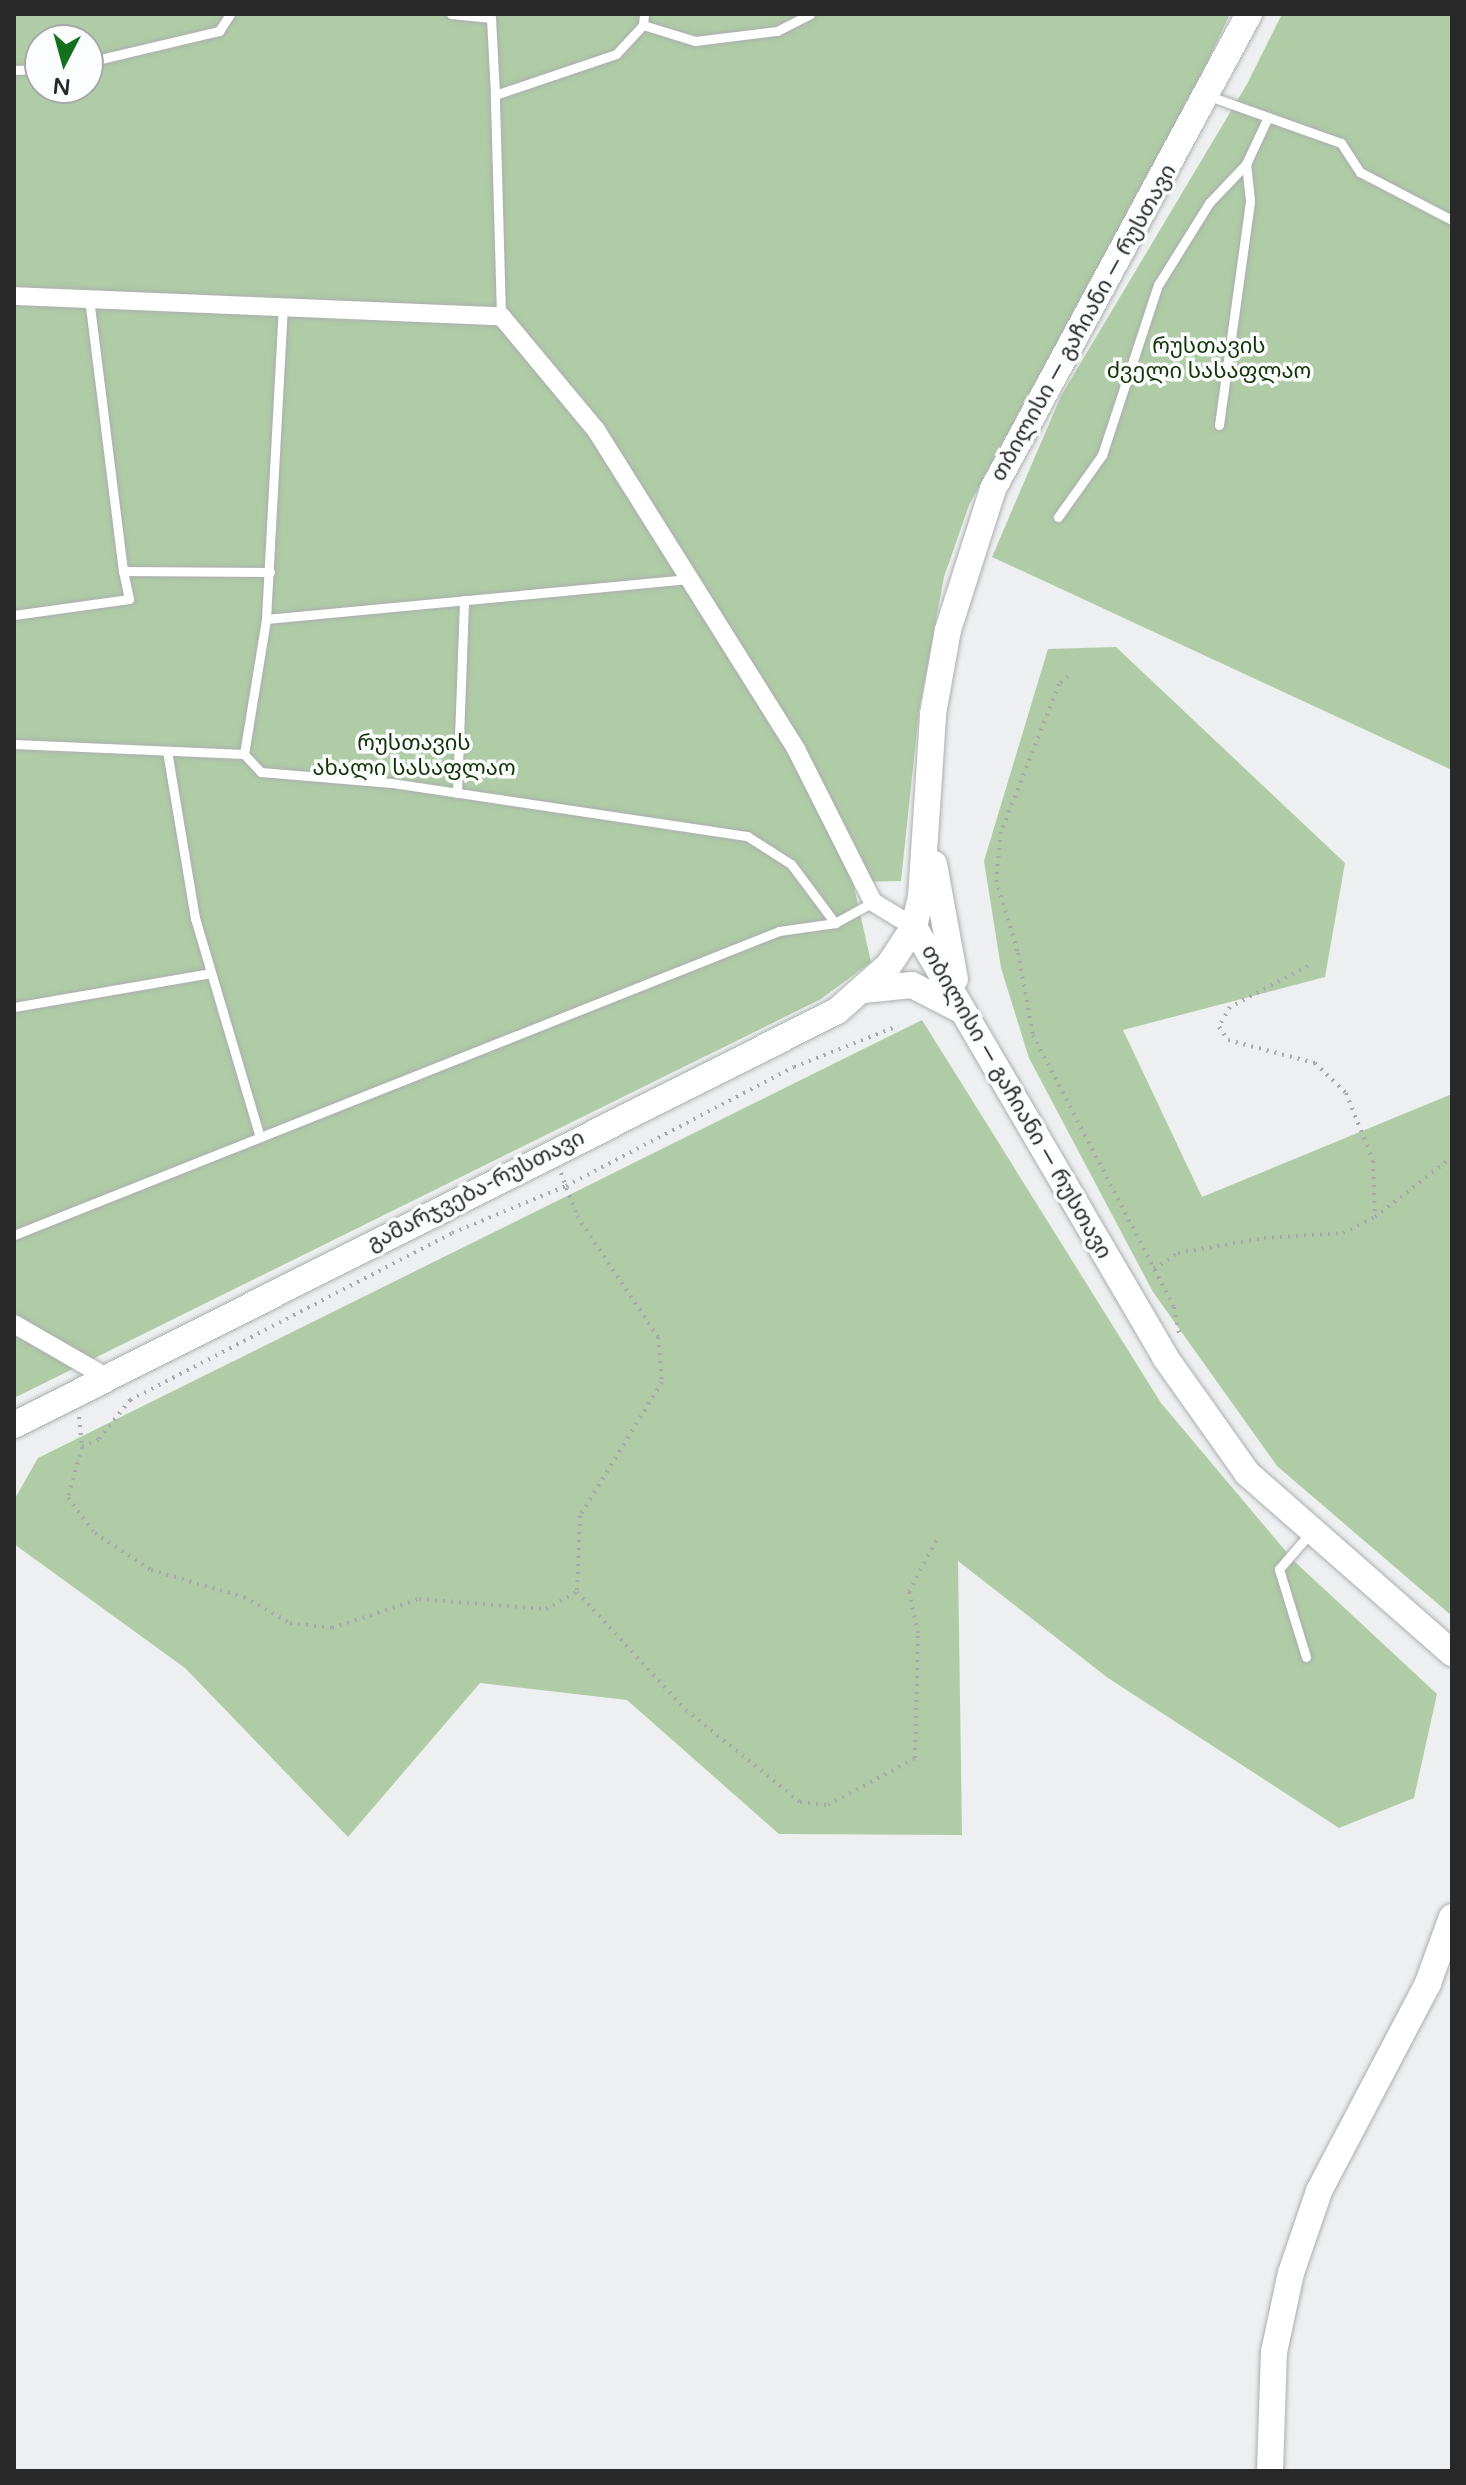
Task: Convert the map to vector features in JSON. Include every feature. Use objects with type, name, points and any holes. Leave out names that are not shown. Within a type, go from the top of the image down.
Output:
[{"type":"main road","name":"თბილისი — გაჩიანი — რუსთავი","points":[[1249,14],[1209,96],[993,489],[948,630],[933,714],[930,828],[914,927],[1178,1374],[1247,1473],[1452,1653]]},
{"type":"main road","points":[[930,828],[947,944],[965,1013]]},
{"type":"main road","name":"გამარჯვება-რუსთავი","points":[[14,1425],[76,1391],[837,1011],[863,990],[914,927]]},
{"type":"main road","points":[[863,990],[912,985],[932,991],[965,1013]]},
{"type":"main road","points":[[1270,2471],[1274,2352],[1291,2273],[1319,2191],[1428,1983],[1452,1917]]},
{"type":"street","points":[[14,296],[501,316],[596,430],[691,579],[796,749],[873,902],[914,927]]},
{"type":"street","points":[[14,1324],[106,1377]]},
{"type":"lane","points":[[104,58],[219,31],[230,14]]},
{"type":"lane","points":[[451,14],[491,18],[501,316]]},
{"type":"lane","points":[[495,95],[616,54],[644,19],[695,41],[777,31],[810,14]]},
{"type":"lane","points":[[1209,96],[1341,143],[1360,172],[1452,220]]},
{"type":"lane","points":[[1058,517],[1102,455],[1158,285],[1209,203],[1246,164],[1268,117]]},
{"type":"lane","points":[[1219,425],[1250,201],[1246,164]]},
{"type":"lane","points":[[14,615],[129,599],[89,298]]},
{"type":"lane","points":[[244,754],[266,619],[283,307]]},
{"type":"lane","points":[[123,571],[270,572]]},
{"type":"lane","points":[[266,619],[691,579]]},
{"type":"lane","points":[[457,793],[464,600]]},
{"type":"lane","points":[[14,744],[244,754],[261,772],[457,793],[747,836],[791,864],[835,923]]},
{"type":"lane","points":[[167,751],[195,918],[260,1137]]},
{"type":"lane","points":[[14,1235],[779,931],[835,923],[873,902]]},
{"type":"lane","points":[[14,1007],[211,973]]},
{"type":"lane","points":[[1306,1657],[1279,1569],[1311,1532]]},
{"type":"path","points":[[1068,676],[1059,684],[1001,832],[996,880],[1018,953],[1033,1035],[1174,1307],[1183,1351],[1178,1374]]},
{"type":"path","points":[[1308,966],[1230,1007],[1219,1027],[1228,1040],[1315,1063],[1346,1093],[1373,1161],[1375,1217]]},
{"type":"path","points":[[82,1447],[99,1439],[130,1400],[452,1233],[566,1186],[794,1067],[898,1026]]},
{"type":"path","points":[[553,1153],[577,1216],[658,1337],[662,1382],[580,1516],[577,1592],[696,1719],[800,1802],[828,1805],[915,1758],[918,1633],[909,1592],[939,1535]]},
{"type":"path","points":[[1154,1269],[1178,1253],[1264,1238],[1343,1233],[1375,1217],[1452,1157]]},
{"type":"path","points":[[76,1391],[82,1447],[68,1498],[95,1533],[151,1570],[244,1597],[290,1623],[332,1628],[419,1599],[546,1609],[577,1592]]},
{"type":"green space","name":"რუსთავის ახალი სასაფლაო","points":[[14,14],[1230,14],[1192,95],[969,505],[944,577],[919,711],[901,881],[853,882],[871,962],[821,999],[14,1398]]},
{"type":"green space","name":"რუსთავის ძველი სასაფლაო","points":[[1282,14],[1452,14],[1452,770],[992,557],[1061,396],[1247,84]]},
{"type":"green space","points":[[1116,647],[1345,863],[1325,977],[1123,1030],[1202,1197],[1452,1094],[1452,1616],[1277,1466],[1153,1292],[1029,1058],[1001,968],[984,861],[1048,649]]},
{"type":"green space","points":[[922,1020],[1161,1403],[1294,1561],[1437,1694],[1414,1798],[1339,1828],[1108,1678],[958,1561],[962,1835],[779,1834],[627,1700],[480,1683],[348,1837],[185,1668],[14,1544],[14,1500],[38,1458]]}]
